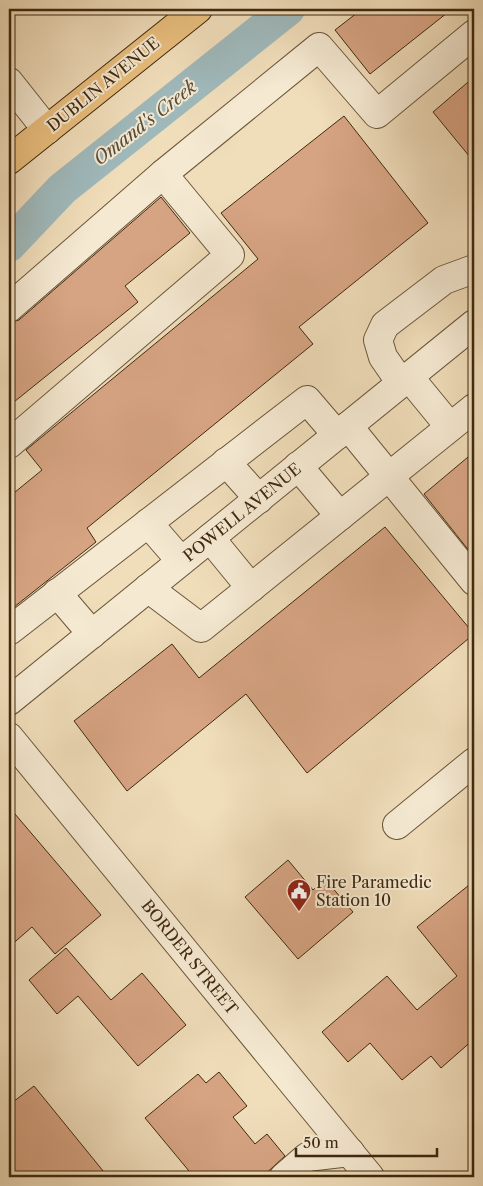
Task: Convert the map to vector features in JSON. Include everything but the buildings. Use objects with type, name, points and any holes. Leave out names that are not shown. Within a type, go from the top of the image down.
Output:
[{"type":"main road","name":"DUBLIN AVENUE","points":[[9,160],[198,9]]},
{"type":"street","points":[[9,308],[163,174],[319,47],[376,114],[474,34]]},
{"type":"street","points":[[9,82],[47,130]]},
{"type":"street","points":[[9,444],[230,255],[163,174]]},
{"type":"street","points":[[450,427],[383,357],[378,340],[385,326],[444,280],[474,268]]},
{"type":"street","name":"POWELL AVENUE","points":[[9,701],[474,324]]},
{"type":"street","points":[[9,631],[307,400],[342,430],[389,476],[474,581]]},
{"type":"street","points":[[148,588],[201,628],[474,408]]},
{"type":"street","points":[[226,462],[258,499]]},
{"type":"street","points":[[298,466],[340,516]]},
{"type":"street","points":[[148,523],[181,561]]},
{"type":"street","points":[[210,538],[251,588]]},
{"type":"street","points":[[57,593],[92,634]]},
{"type":"street","name":"BORDER STREET","points":[[9,737],[370,1177]]},
{"type":"street","points":[[397,825],[474,762]]},
{"type":"street","points":[[284,1177],[308,1157],[350,1152]]},
{"type":"waterway","name":"Omand's Creek","points":[[9,245],[62,189],[288,9]]},
{"type":"place","name":"Fire Paramedic Station 10","points":[[299,912]]}]
